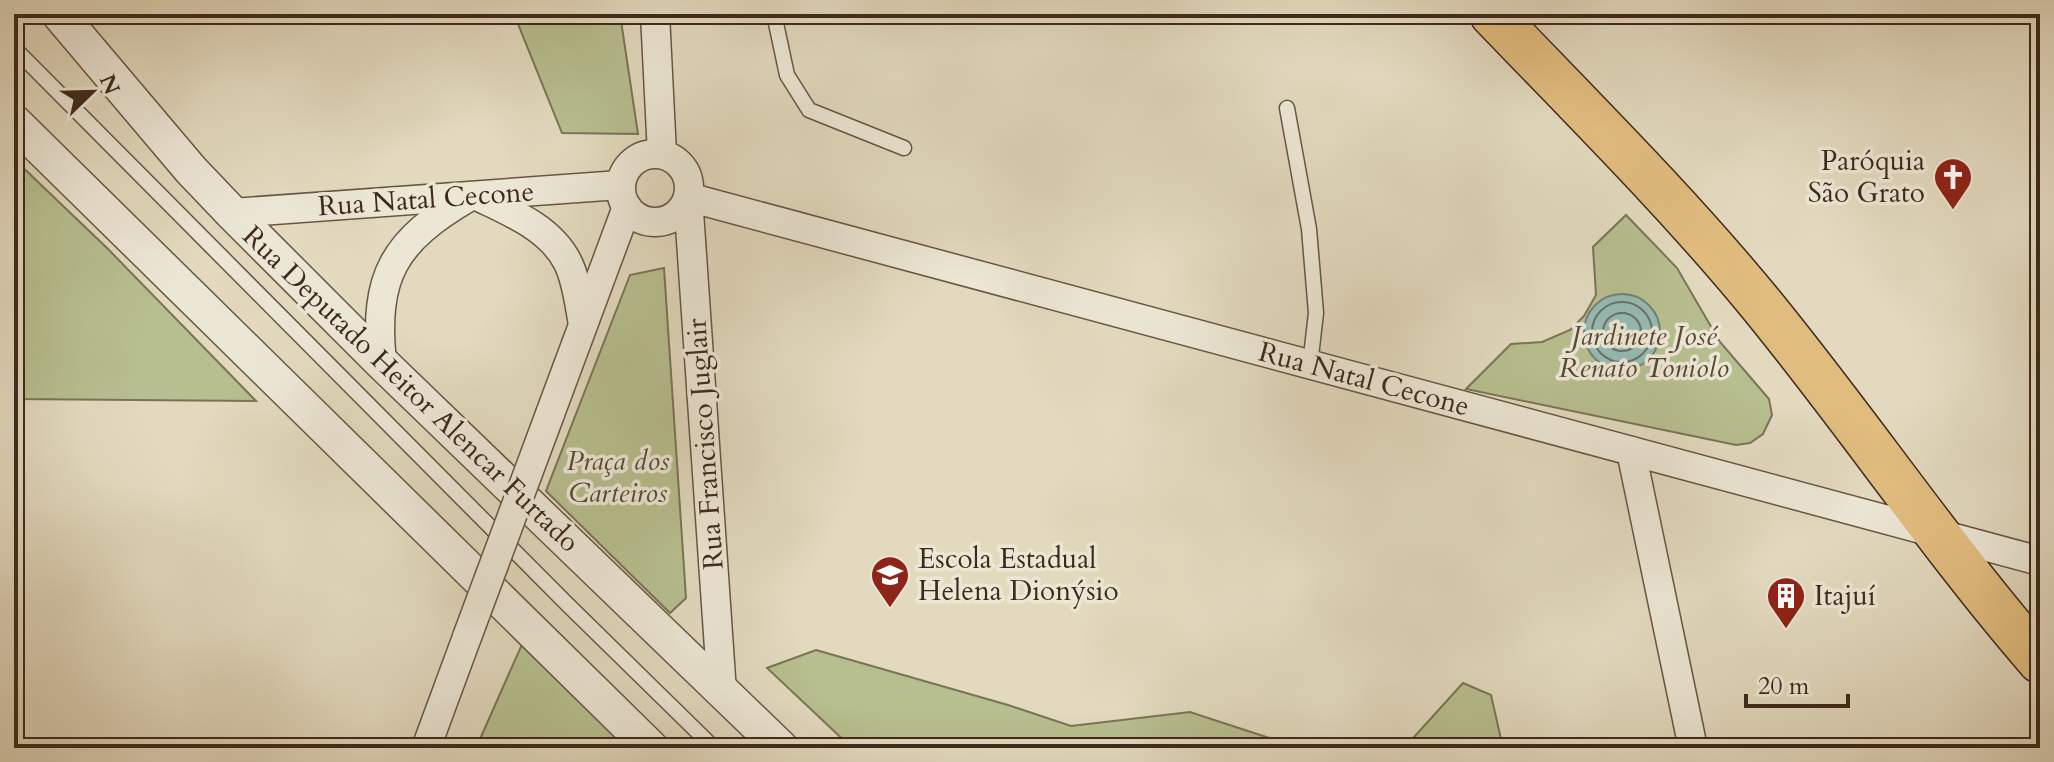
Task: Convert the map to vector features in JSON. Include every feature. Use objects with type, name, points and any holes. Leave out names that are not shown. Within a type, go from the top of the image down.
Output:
[{"type":"main road","points":[[1492,14],[1631,159],[1759,302],[2040,661]]},
{"type":"street","name":"Rua Deputado Heitor Alencar Furtado","points":[[59,14],[191,170],[232,213],[382,363],[781,748]]},
{"type":"street","points":[[655,14],[662,154]]},
{"type":"street","points":[[14,122],[651,748]]},
{"type":"street","points":[[426,748],[583,325],[624,196],[623,174],[639,157],[662,154],[681,166],[689,186],[688,197],[676,215],[666,220],[644,221],[624,196]]},
{"type":"street","name":"Rua Natal Cecone","points":[[232,213],[473,194],[624,196]]},
{"type":"street","points":[[382,363],[380,303],[388,274],[399,253],[440,214],[473,194],[512,213],[554,242],[568,262],[583,325]]},
{"type":"street","name":"Rua Natal Cecone","points":[[688,197],[2040,561]]},
{"type":"street","name":"Rua Francisco Juglair","points":[[688,197],[722,692]]},
{"type":"street","points":[[1631,451],[1693,748]]},
{"type":"lane","points":[[774,14],[787,75],[809,110],[904,148]]},
{"type":"lane","points":[[14,48],[714,748]]},
{"type":"lane","points":[[1287,108],[1309,229],[1316,313],[1310,365]]},
{"type":"green space","points":[[514,14],[620,14],[638,134],[562,133]]},
{"type":"green space","points":[[14,159],[107,248],[256,401],[14,399]]},
{"type":"green space","name":"Jardinete José Renato Toniolo","points":[[1626,215],[1677,268],[1720,342],[1769,399],[1772,415],[1763,434],[1750,443],[1736,445],[1466,389],[1511,344],[1542,342],[1570,330],[1584,316],[1596,295],[1593,247]]},
{"type":"green space","name":"Praça dos Carteiros","points":[[664,268],[686,598],[670,613],[546,491],[630,275]]},
{"type":"green space","points":[[527,633],[631,748],[476,748]]},
{"type":"green space","points":[[816,650],[1071,726],[1190,712],[1300,748],[852,748],[767,668]]},
{"type":"green space","points":[[1463,683],[1491,695],[1503,748],[1404,748]]},
{"type":"water","points":[[1622,294],[1636,297],[1649,305],[1657,318],[1660,332],[1657,346],[1649,359],[1636,367],[1622,370],[1608,367],[1595,359],[1587,346],[1584,332],[1587,318],[1595,305],[1608,297]]},
{"type":"place","name":"Paróquia São Grato","points":[[1953,211]]},
{"type":"place","name":"Escola Estadual Helena Dionýsio","points":[[890,609]]},
{"type":"place","name":"Itajuí","points":[[1786,630]]}]
